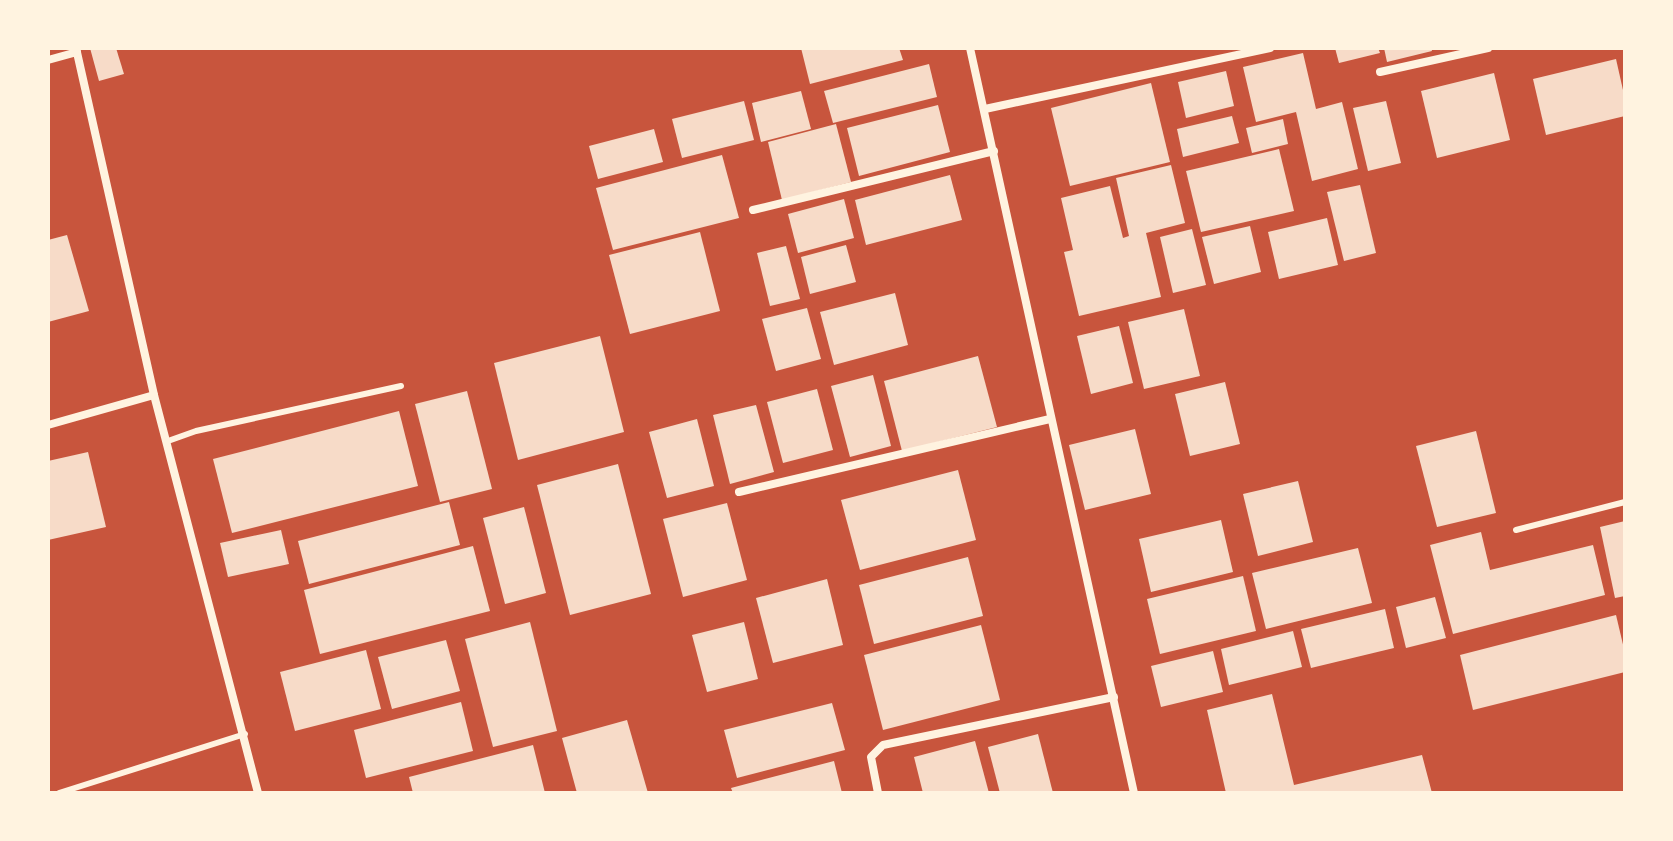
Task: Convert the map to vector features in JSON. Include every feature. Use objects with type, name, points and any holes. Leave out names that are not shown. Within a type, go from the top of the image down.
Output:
[{"type":"street","points":[[970,48],[1134,793]]},
{"type":"street","points":[[985,109],[1270,48]]},
{"type":"street","points":[[1380,72],[1488,48]]},
{"type":"street","points":[[48,60],[76,50],[154,395],[258,793]]},
{"type":"street","points":[[753,210],[994,151]]},
{"type":"street","points":[[48,425],[154,395]]},
{"type":"street","points":[[739,492],[1050,419]]},
{"type":"street","points":[[878,793],[871,757],[883,745],[1114,697]]},
{"type":"lane","points":[[168,441],[196,431],[401,386]]},
{"type":"lane","points":[[1516,530],[1625,502]]},
{"type":"lane","points":[[59,793],[245,734]]},
{"type":"building","points":[[90,48],[116,48],[124,74],[99,81]]},
{"type":"building","points":[[801,48],[899,48],[903,60],[810,84]]},
{"type":"building","points":[[1335,48],[1378,48],[1380,53],[1339,63]]},
{"type":"building","points":[[1384,48],[1431,48],[1432,51],[1387,62]]},
{"type":"building","points":[[1303,53],[1316,109],[1342,102],[1358,169],[1312,181],[1296,112],[1256,122],[1243,67]]},
{"type":"building","points":[[1616,59],[1625,99],[1625,116],[1546,135],[1533,79]]},
{"type":"building","points":[[929,64],[937,97],[833,123],[824,91]]},
{"type":"building","points":[[1226,71],[1234,106],[1186,118],[1178,82]]},
{"type":"building","points":[[1494,73],[1510,140],[1437,158],[1421,91]]},
{"type":"building","points":[[1151,83],[1170,162],[1070,186],[1051,108]]},
{"type":"building","points":[[801,91],[811,129],[761,142],[752,103]]},
{"type":"building","points":[[744,101],[754,140],[682,158],[672,119]]},
{"type":"building","points":[[1386,101],[1401,163],[1368,171],[1353,108]]},
{"type":"building","points":[[938,105],[950,152],[859,176],[847,128]]},
{"type":"building","points":[[1232,116],[1239,143],[1183,157],[1177,129]]},
{"type":"building","points":[[1283,119],[1288,144],[1252,153],[1246,128]]},
{"type":"building","points":[[836,124],[851,182],[782,200],[768,142]]},
{"type":"building","points":[[654,129],[663,162],[598,179],[589,146]]},
{"type":"building","points":[[1279,149],[1294,211],[1201,232],[1186,171]]},
{"type":"building","points":[[722,155],[739,218],[613,250],[596,188]]},
{"type":"building","points":[[1171,165],[1185,223],[1146,233],[1161,297],[1079,316],[1064,252],[1073,250],[1061,198],[1110,186],[1123,238],[1129,236],[1116,178]]},
{"type":"building","points":[[950,175],[962,220],[866,245],[855,200]]},
{"type":"building","points":[[1360,185],[1376,253],[1344,261],[1327,192]]},
{"type":"building","points":[[844,199],[854,238],[798,253],[788,214]]},
{"type":"building","points":[[1327,218],[1338,265],[1279,279],[1268,232]]},
{"type":"building","points":[[1250,226],[1261,272],[1214,284],[1202,237]]},
{"type":"building","points":[[1192,229],[1206,285],[1173,293],[1160,237]]},
{"type":"building","points":[[700,232],[720,311],[630,334],[609,255]]},
{"type":"building","points":[[67,235],[89,311],[48,322],[48,240]]},
{"type":"building","points":[[846,245],[856,282],[810,294],[801,257]]},
{"type":"building","points":[[786,246],[800,299],[770,306],[757,253]]},
{"type":"building","points":[[895,293],[908,345],[834,365],[820,312]]},
{"type":"building","points":[[807,308],[821,359],[776,371],[762,319]]},
{"type":"building","points":[[1184,309],[1200,376],[1144,389],[1128,322]]},
{"type":"building","points":[[1119,326],[1133,383],[1091,394],[1077,336]]},
{"type":"building","points":[[600,336],[624,432],[518,460],[494,363]]},
{"type":"building","points":[[978,356],[997,427],[902,451],[884,381]]},
{"type":"building","points":[[873,375],[891,446],[850,457],[831,386]]},
{"type":"building","points":[[1225,382],[1240,444],[1190,456],[1175,394]]},
{"type":"building","points":[[817,389],[833,450],[783,463],[767,402]]},
{"type":"building","points":[[467,391],[492,489],[440,502],[415,404]]},
{"type":"building","points":[[756,405],[774,472],[730,484],[713,415]]},
{"type":"building","points":[[399,411],[418,486],[232,533],[213,459]]},
{"type":"building","points":[[697,419],[714,486],[667,498],[649,432]]},
{"type":"building","points":[[1135,429],[1151,494],[1085,510],[1069,445]]},
{"type":"building","points":[[1476,431],[1496,513],[1437,527],[1416,446]]},
{"type":"building","points":[[88,452],[106,527],[48,540],[48,461]]},
{"type":"building","points":[[618,464],[651,594],[570,615],[537,485]]},
{"type":"building","points":[[958,470],[976,540],[860,570],[841,500]]},
{"type":"building","points":[[1298,481],[1313,542],[1258,556],[1243,494]]},
{"type":"building","points":[[449,502],[460,545],[309,584],[298,541]]},
{"type":"building","points":[[727,503],[747,580],[683,597],[663,519]]},
{"type":"building","points":[[524,507],[546,593],[505,604],[483,518]]},
{"type":"building","points":[[1221,520],[1233,572],[1151,592],[1139,539]]},
{"type":"building","points":[[1625,521],[1625,596],[1615,598],[1600,527]]},
{"type":"building","points":[[281,530],[289,564],[228,577],[220,543]]},
{"type":"building","points":[[1481,532],[1490,570],[1593,545],[1605,595],[1453,634],[1430,545]]},
{"type":"building","points":[[473,546],[490,611],[320,654],[304,590]]},
{"type":"building","points":[[1358,548],[1372,603],[1266,629],[1252,573]]},
{"type":"building","points":[[968,557],[983,616],[874,644],[859,585]]},
{"type":"building","points":[[1243,576],[1256,631],[1160,654],[1147,599]]},
{"type":"building","points":[[827,579],[843,645],[773,663],[756,598]]},
{"type":"building","points":[[1435,597],[1446,638],[1406,648],[1396,607]]},
{"type":"building","points":[[1385,609],[1394,648],[1311,668],[1301,629]]},
{"type":"building","points":[[1616,615],[1625,653],[1625,672],[1473,710],[1460,655]]},
{"type":"building","points":[[530,622],[557,731],[493,747],[465,639]]},
{"type":"building","points":[[744,622],[758,679],[707,692],[692,635]]},
{"type":"building","points":[[981,625],[1000,700],[883,730],[864,655]]},
{"type":"building","points":[[1293,631],[1302,667],[1229,685],[1221,649]]},
{"type":"building","points":[[446,640],[460,691],[392,709],[378,657]]},
{"type":"building","points":[[366,650],[381,709],[295,731],[280,672]]},
{"type":"building","points":[[1213,651],[1223,692],[1161,707],[1151,666]]},
{"type":"building","points":[[1272,694],[1294,785],[1422,755],[1432,793],[1226,793],[1207,710]]},
{"type":"building","points":[[461,702],[473,751],[366,778],[354,730]]},
{"type":"building","points":[[832,703],[845,750],[737,778],[724,730]]},
{"type":"building","points":[[627,720],[648,793],[577,793],[562,738]]},
{"type":"building","points":[[1038,734],[1053,793],[1000,793],[988,747]]},
{"type":"building","points":[[975,741],[989,793],[923,793],[914,757]]},
{"type":"building","points":[[533,745],[545,793],[413,793],[409,777]]},
{"type":"building","points":[[834,761],[842,793],[733,793],[731,788]]}]
